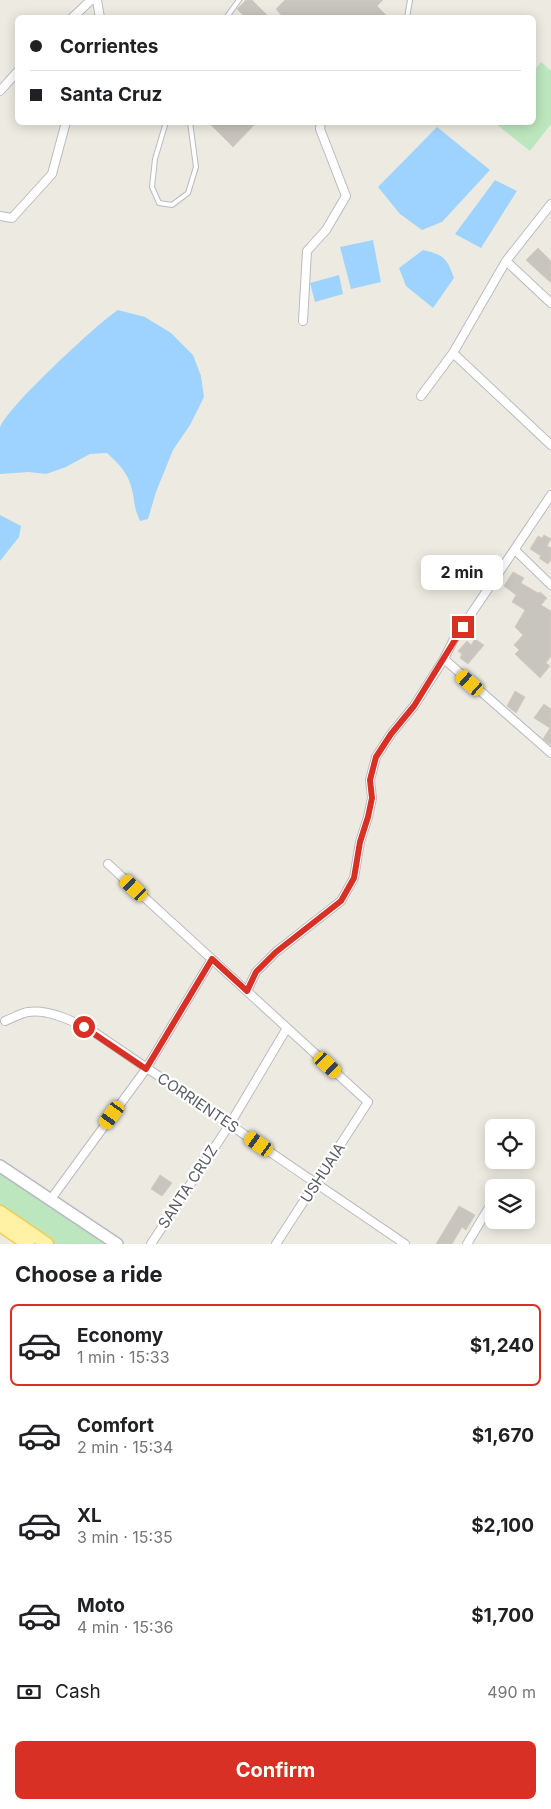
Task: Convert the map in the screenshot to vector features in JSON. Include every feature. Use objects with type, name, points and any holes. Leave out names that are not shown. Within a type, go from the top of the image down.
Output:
[{"type":"main road","points":[[0,1166],[117,1244]]},
{"type":"main road","points":[[0,1212],[47,1244]]},
{"type":"main road","points":[[0,1225],[28,1244]]},
{"type":"street","points":[[75,15],[91,0]]},
{"type":"street","points":[[97,0],[100,15]]},
{"type":"street","points":[[0,91],[15,74]]},
{"type":"street","points":[[0,216],[12,218],[52,174],[65,125]]},
{"type":"street","points":[[302,321],[307,251],[326,230],[346,196],[320,129],[321,125]]},
{"type":"street","points":[[421,396],[453,353],[506,261],[551,204]]},
{"type":"street","points":[[506,261],[551,303]]},
{"type":"street","points":[[453,353],[551,444]]},
{"type":"street","points":[[247,991],[256,972],[276,952],[341,901],[354,878],[360,842],[372,798],[370,780],[376,757],[391,734],[414,706],[444,659],[453,641],[551,495]]},
{"type":"street","points":[[515,550],[551,585]]},
{"type":"street","points":[[444,659],[551,753]]},
{"type":"street","points":[[108,864],[287,1028]]},
{"type":"street","points":[[51,1199],[146,1069],[212,959]]},
{"type":"street","name":"CORRIENTES","points":[[6,1021],[29,1012],[46,1013],[74,1021],[94,1032],[405,1244]]},
{"type":"street","name":"USHUAIA","points":[[276,1244],[368,1102],[287,1028]]},
{"type":"street","name":"SANTA CRUZ","points":[[151,1244],[230,1124],[287,1028]]},
{"type":"street","points":[[467,1244],[485,1214]]},
{"type":"lane","points":[[228,15],[239,0]]},
{"type":"lane","points":[[408,15],[410,0]]},
{"type":"lane","points":[[165,125],[155,159],[152,187],[159,203],[172,205],[188,193],[196,167],[190,125]]},
{"type":"green space","points":[[541,62],[551,71],[551,124],[530,151],[498,125],[536,125],[536,68]]},
{"type":"green space","points":[[0,1171],[109,1244],[53,1244],[0,1208]]},
{"type":"water","points":[[437,127],[490,170],[442,222],[422,230],[400,214],[378,187]]},
{"type":"water","points":[[495,180],[517,191],[481,248],[455,234]]},
{"type":"water","points":[[373,240],[381,282],[351,289],[340,247]]},
{"type":"water","points":[[423,250],[444,258],[454,278],[433,308],[406,286],[399,268]]},
{"type":"water","points":[[339,275],[343,294],[315,302],[310,283]]},
{"type":"water","points":[[118,310],[145,317],[171,333],[193,355],[201,376],[204,397],[190,425],[173,450],[156,492],[148,519],[140,521],[127,476],[107,453],[90,454],[66,467],[46,474],[29,472],[0,474],[0,428],[5,418],[54,366]]},
{"type":"water","points":[[0,515],[21,526],[19,537],[0,561]]},
{"type":"building","points":[[246,0],[252,0],[267,15],[243,15],[237,9]]},
{"type":"building","points":[[285,0],[383,0],[377,6],[386,15],[281,15],[276,9]]},
{"type":"building","points":[[211,125],[254,125],[233,147]]},
{"type":"building","points":[[538,248],[551,261],[551,283],[526,260]]},
{"type":"building","points":[[544,535],[551,539],[547,546],[551,548],[551,560],[548,564],[539,558],[541,556],[530,549],[538,536],[542,538]]},
{"type":"building","points":[[513,572],[524,578],[521,583],[538,593],[540,592],[547,598],[541,605],[551,611],[551,656],[546,663],[550,666],[540,678],[515,654],[519,650],[514,645],[523,635],[515,627],[525,610],[512,602],[516,595],[504,586]]},
{"type":"building","points":[[475,639],[484,645],[468,664],[460,658],[462,654],[458,651],[467,641],[471,645]]},
{"type":"building","points":[[515,691],[525,697],[516,713],[507,706]]},
{"type":"building","points":[[544,704],[551,709],[551,745],[543,739],[550,728],[534,718]]},
{"type":"building","points":[[160,1175],[172,1183],[162,1196],[151,1189]]},
{"type":"building","points":[[459,1206],[475,1215],[466,1230],[462,1227],[452,1244],[436,1244]]},
{"type":"route","points":[[84,1027],[146,1069],[212,959],[247,991],[256,972],[276,952],[341,901],[354,878],[360,842],[372,798],[370,780],[376,757],[391,734],[414,706],[463,627]]}]
